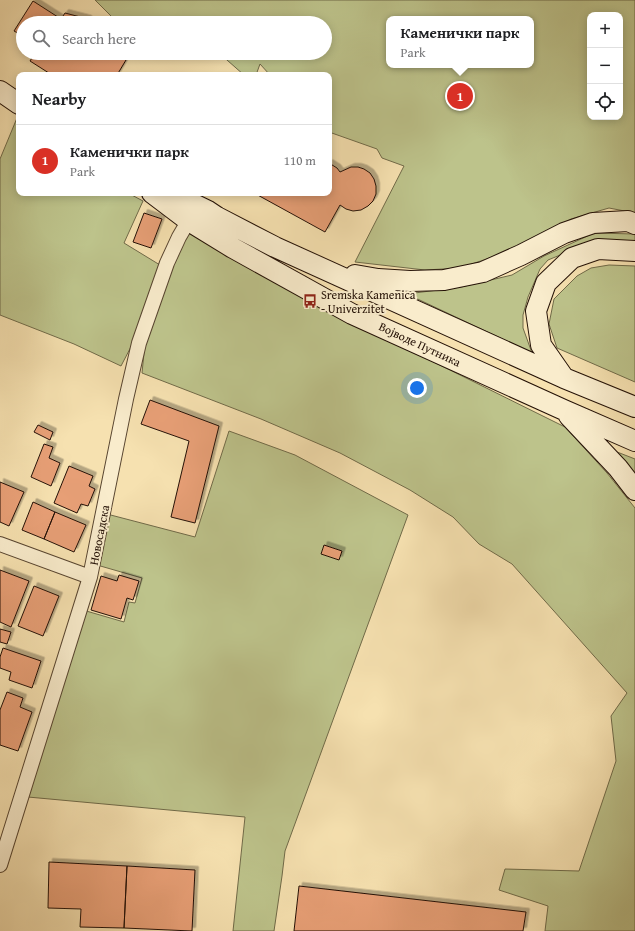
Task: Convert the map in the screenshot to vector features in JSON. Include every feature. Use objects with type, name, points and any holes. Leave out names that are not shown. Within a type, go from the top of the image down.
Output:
[{"type":"main road","points":[[0,91],[16,102]]},
{"type":"main road","name":"Војводе Путника","points":[[158,196],[193,213],[275,247],[564,378],[635,407]]},
{"type":"main road","name":"Војводе Путника","points":[[174,196],[233,248],[352,314],[635,441]]},
{"type":"main road","points":[[328,271],[378,280],[444,280],[483,272],[522,255],[564,233],[593,223],[628,221],[635,224]]},
{"type":"main road","points":[[564,378],[540,345],[536,311],[546,282],[572,258],[598,249],[635,251]]},
{"type":"main road","points":[[564,410],[618,468],[635,490]]},
{"type":"street","name":"Новосадска","points":[[0,865],[5,830],[90,578],[126,399],[139,343],[167,263],[179,237],[193,213]]},
{"type":"street","points":[[0,544],[90,578]]},
{"type":"green space","points":[[95,0],[635,0],[635,213],[609,208],[571,219],[510,251],[460,268],[425,270],[355,262],[404,166],[382,158],[377,149],[332,133],[332,72],[267,72],[260,64],[257,72],[241,72],[227,60],[332,60],[332,16],[111,16]]},
{"type":"green space","points":[[16,120],[16,196],[134,196],[143,201],[124,243],[160,265],[134,341],[121,366],[74,344],[0,315],[0,159]]},
{"type":"green space","points":[[191,227],[347,319],[565,427],[607,473],[635,508],[635,931],[545,931],[548,906],[499,890],[505,869],[579,871],[616,761],[611,716],[627,693],[512,564],[479,544],[453,517],[410,490],[340,453],[261,419],[142,373],[145,343],[172,265]]},
{"type":"green space","points":[[594,233],[635,234],[635,242],[597,240],[548,260],[540,269],[528,297],[523,315],[523,328],[532,353],[407,294],[461,287],[512,275],[544,256]]},
{"type":"green space","points":[[609,265],[635,266],[635,382],[557,348],[549,324],[554,299],[577,276],[591,268]]},
{"type":"green space","points":[[229,431],[295,455],[408,515],[285,851],[274,931],[233,931],[245,817],[17,796],[76,608],[124,622],[129,602],[135,603],[142,578],[90,563],[103,513],[195,537]]},
{"type":"green space","points":[[612,450],[635,459],[635,476]]},
{"type":"building","points":[[33,1],[56,16],[24,16]]},
{"type":"building","points":[[65,13],[76,16],[63,16]]},
{"type":"building","points":[[126,60],[119,72],[47,72],[30,61]]},
{"type":"building","points":[[332,165],[340,172],[351,167],[358,167],[370,173],[376,186],[376,194],[373,201],[361,210],[353,211],[340,205],[325,232],[259,196],[332,196]]},
{"type":"building","points":[[144,213],[162,219],[151,248],[133,242]]},
{"type":"building","points":[[150,400],[219,426],[195,523],[171,517],[189,441],[141,424]]},
{"type":"building","points":[[38,425],[53,432],[50,440],[34,432]]},
{"type":"building","points":[[44,444],[53,447],[49,458],[60,463],[51,486],[31,477]]},
{"type":"building","points":[[69,466],[93,476],[89,486],[95,489],[88,506],[81,504],[77,513],[54,503]]},
{"type":"building","points":[[0,482],[24,492],[9,526],[0,522]]},
{"type":"building","points":[[33,502],[55,512],[44,539],[22,530]]},
{"type":"building","points":[[55,512],[86,525],[74,552],[44,539]]},
{"type":"building","points":[[324,545],[342,551],[339,560],[321,554]]},
{"type":"building","points":[[0,570],[29,581],[11,627],[0,622]]},
{"type":"building","points":[[119,575],[139,581],[133,600],[127,598],[121,619],[91,610],[101,576],[117,581]]},
{"type":"building","points":[[34,586],[59,596],[43,636],[18,626]]},
{"type":"building","points":[[0,629],[11,632],[7,644],[0,642]]},
{"type":"building","points":[[3,648],[41,661],[32,688],[9,680],[11,672],[0,668],[0,657]]},
{"type":"building","points":[[7,692],[23,698],[20,707],[32,712],[18,751],[0,745],[0,710]]},
{"type":"building","points":[[49,862],[127,866],[124,928],[80,927],[81,909],[48,908]]},
{"type":"building","points":[[127,866],[195,870],[192,931],[124,928]]},
{"type":"building","points":[[299,886],[526,912],[523,931],[294,931]]},
{"type":"place","name":"Каменички парк","points":[[460,96]]},
{"type":"place","name":"Sremska Kamenica - Univerzitet","points":[[310,301]]}]
